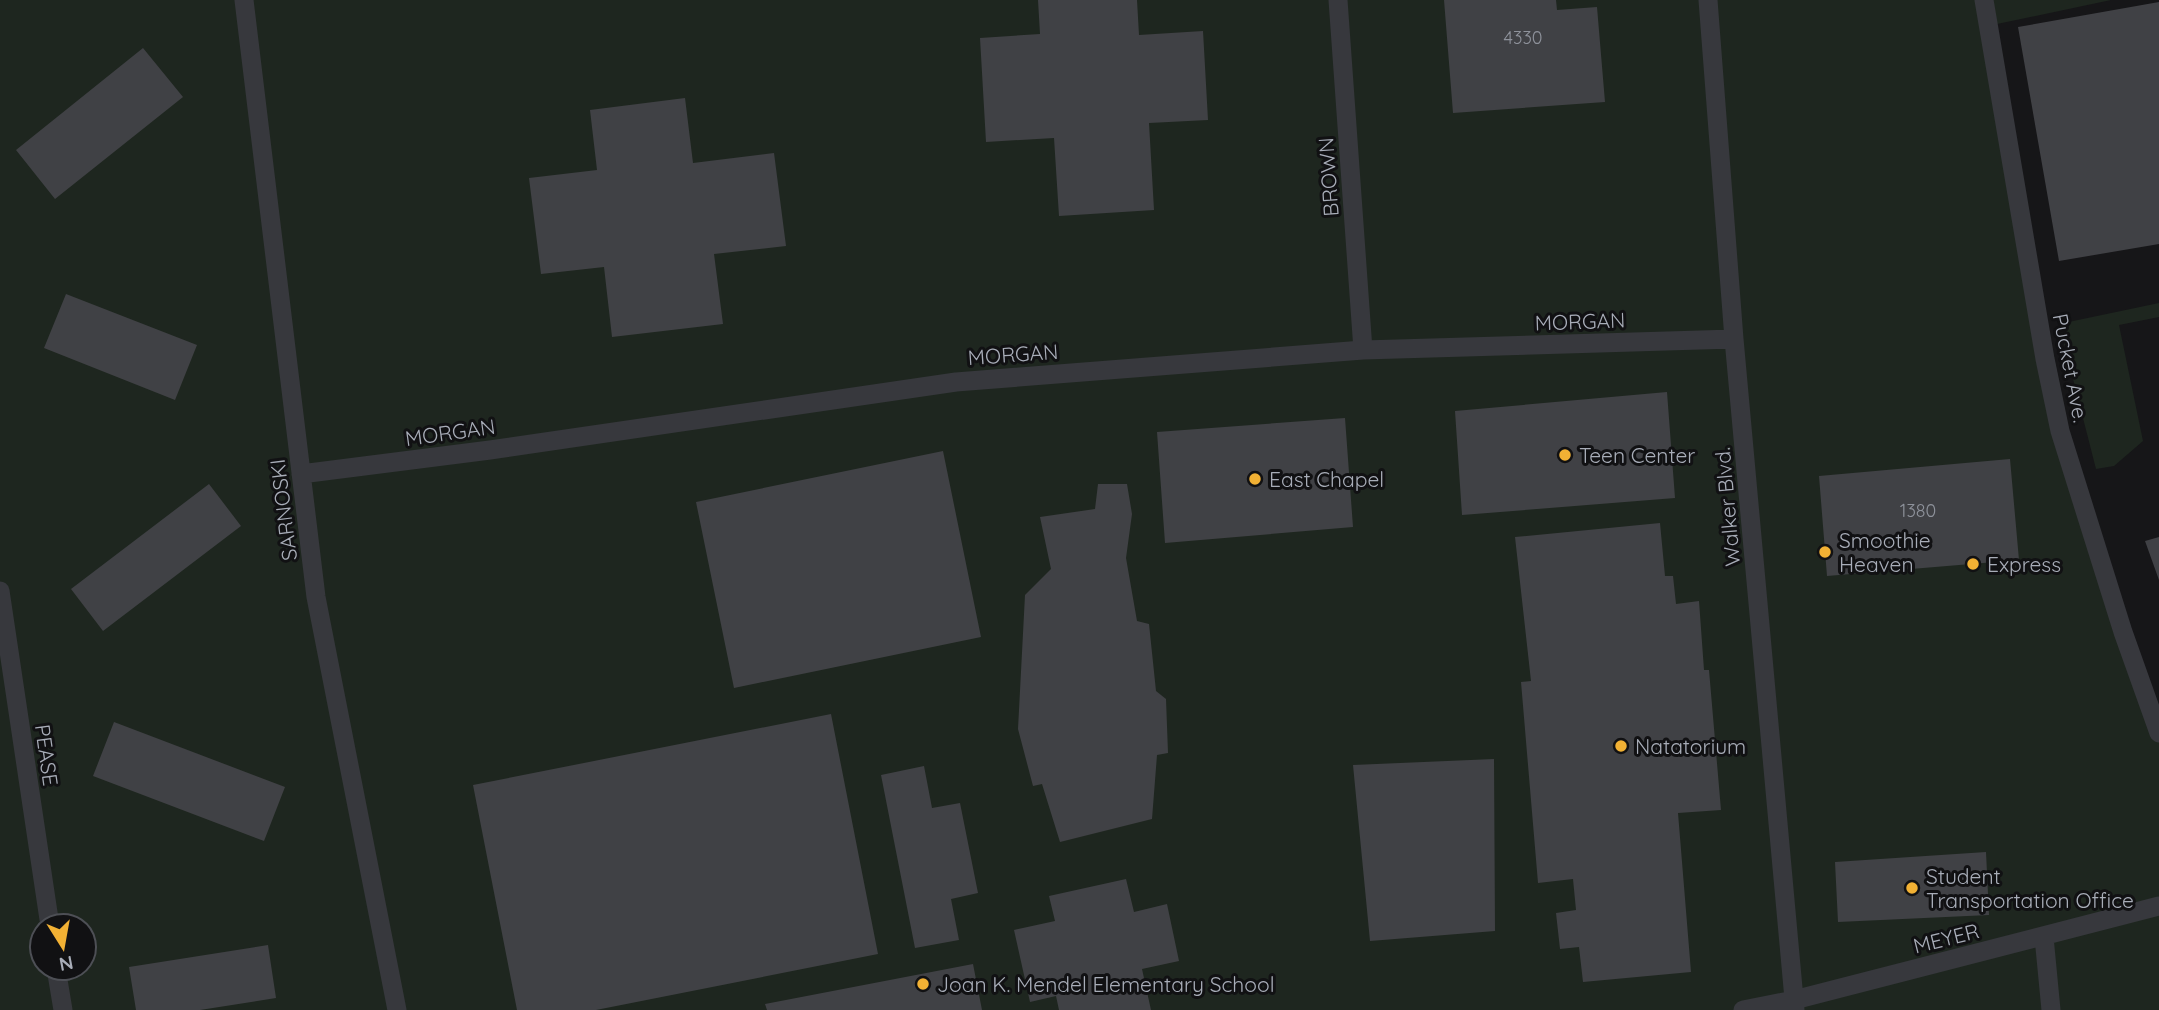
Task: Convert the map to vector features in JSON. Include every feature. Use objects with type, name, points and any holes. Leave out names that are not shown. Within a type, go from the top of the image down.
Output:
[{"type":"lane","name":"SARNOSKI","points":[[244,0],[316,597],[397,1010]]},
{"type":"lane","name":"BROWN","points":[[1338,0],[1363,350]]},
{"type":"lane","name":"Walker Blvd.","points":[[1708,0],[1734,339],[1795,1005]]},
{"type":"lane","name":"Pucket Ave.","points":[[1984,0],[2045,359],[2060,430],[2123,632],[2159,733]]},
{"type":"lane","name":"MORGAN","points":[[301,474],[489,450],[956,382],[1363,350],[1734,339]]},
{"type":"lane","name":"PEASE","points":[[0,591],[48,912]]},
{"type":"lane","name":"MEYER","points":[[1743,1010],[1795,1005],[2159,906]]},
{"type":"lane","points":[[2044,937],[2051,1010]]},
{"type":"lane","points":[[58,982],[62,1010]]},
{"type":"shaded area","points":[[0,0],[1989,0],[2002,104],[2075,459],[2159,724],[2159,1010],[0,1010]]},
{"type":"shaded area","points":[[1993,0],[2111,0],[1997,24]]},
{"type":"shaded area","points":[[2159,303],[2159,317],[2119,325],[2143,441],[2114,466],[2096,469],[2059,324]]},
{"type":"building","points":[[1038,0],[1137,0],[1139,35],[1203,31],[1208,120],[1149,123],[1154,210],[1059,216],[1054,138],[986,142],[980,38],[1040,34]]},
{"type":"building","points":[[1444,0],[1556,0],[1557,10],[1597,7],[1605,102],[1453,113]]},
{"type":"building","points":[[2159,2],[2159,244],[2059,261],[2018,27]]},
{"type":"building","points":[[143,48],[183,97],[55,199],[16,150]]},
{"type":"building","points":[[685,98],[693,163],[774,153],[786,246],[714,254],[723,324],[612,337],[604,267],[541,274],[529,178],[597,170],[590,110]]},
{"type":"building","points":[[66,294],[197,345],[175,400],[44,348]]},
{"type":"building","name":"Teen Center","points":[[1667,392],[1675,498],[1462,515],[1455,411]]},
{"type":"building","name":"East Chapel","points":[[1345,418],[1353,527],[1165,543],[1157,432]]},
{"type":"building","points":[[943,451],[981,637],[734,688],[696,502]]},
{"type":"building","points":[[2010,459],[2019,560],[1827,576],[1819,476]]},
{"type":"building","points":[[209,484],[241,526],[103,631],[71,589]]},
{"type":"building","points":[[1098,484],[1127,484],[1132,514],[1126,558],[1137,621],[1149,624],[1156,691],[1166,699],[1168,753],[1157,755],[1152,819],[1060,842],[1042,784],[1033,786],[1018,729],[1025,595],[1051,569],[1040,517],[1095,509]]},
{"type":"building","name":"Natatorium","points":[[1660,523],[1665,576],[1673,576],[1676,604],[1699,601],[1704,670],[1709,670],[1721,810],[1678,813],[1691,972],[1583,982],[1579,947],[1560,949],[1556,913],[1576,910],[1573,879],[1538,883],[1521,682],[1531,681],[1515,537]]},
{"type":"building","points":[[2159,537],[2159,580],[2145,541]]},
{"type":"building","points":[[831,714],[878,954],[596,1010],[517,1010],[473,785]]},
{"type":"building","points":[[114,722],[285,787],[264,841],[93,776]]},
{"type":"building","points":[[1494,759],[1495,931],[1370,941],[1353,765]]},
{"type":"building","points":[[924,766],[932,808],[960,803],[978,893],[951,899],[959,940],[915,948],[881,775]]},
{"type":"building","name":"Student Transportation Office","points":[[1986,852],[1989,915],[1838,922],[1835,862]]},
{"type":"building","points":[[1126,879],[1134,912],[1167,904],[1179,961],[1142,969],[1151,1010],[1059,1010],[1056,996],[1030,1002],[1014,930],[1055,921],[1049,896]]},
{"type":"building","points":[[268,945],[276,998],[200,1010],[136,1010],[129,967]]},
{"type":"building","name":"Joan K. Mendel Elementary School","points":[[973,964],[982,1010],[767,1010],[765,1004]]},
{"type":"place","name":"Teen Center","points":[[1565,455]]},
{"type":"place","name":"East Chapel","points":[[1255,479]]},
{"type":"place","name":"Smoothie Heaven","points":[[1825,552]]},
{"type":"place","name":"Express","points":[[1973,564]]},
{"type":"place","name":"Natatorium","points":[[1621,746]]},
{"type":"place","name":"Student Transportation Office","points":[[1912,888]]},
{"type":"place","name":"Joan K. Mendel Elementary School","points":[[923,984]]}]
